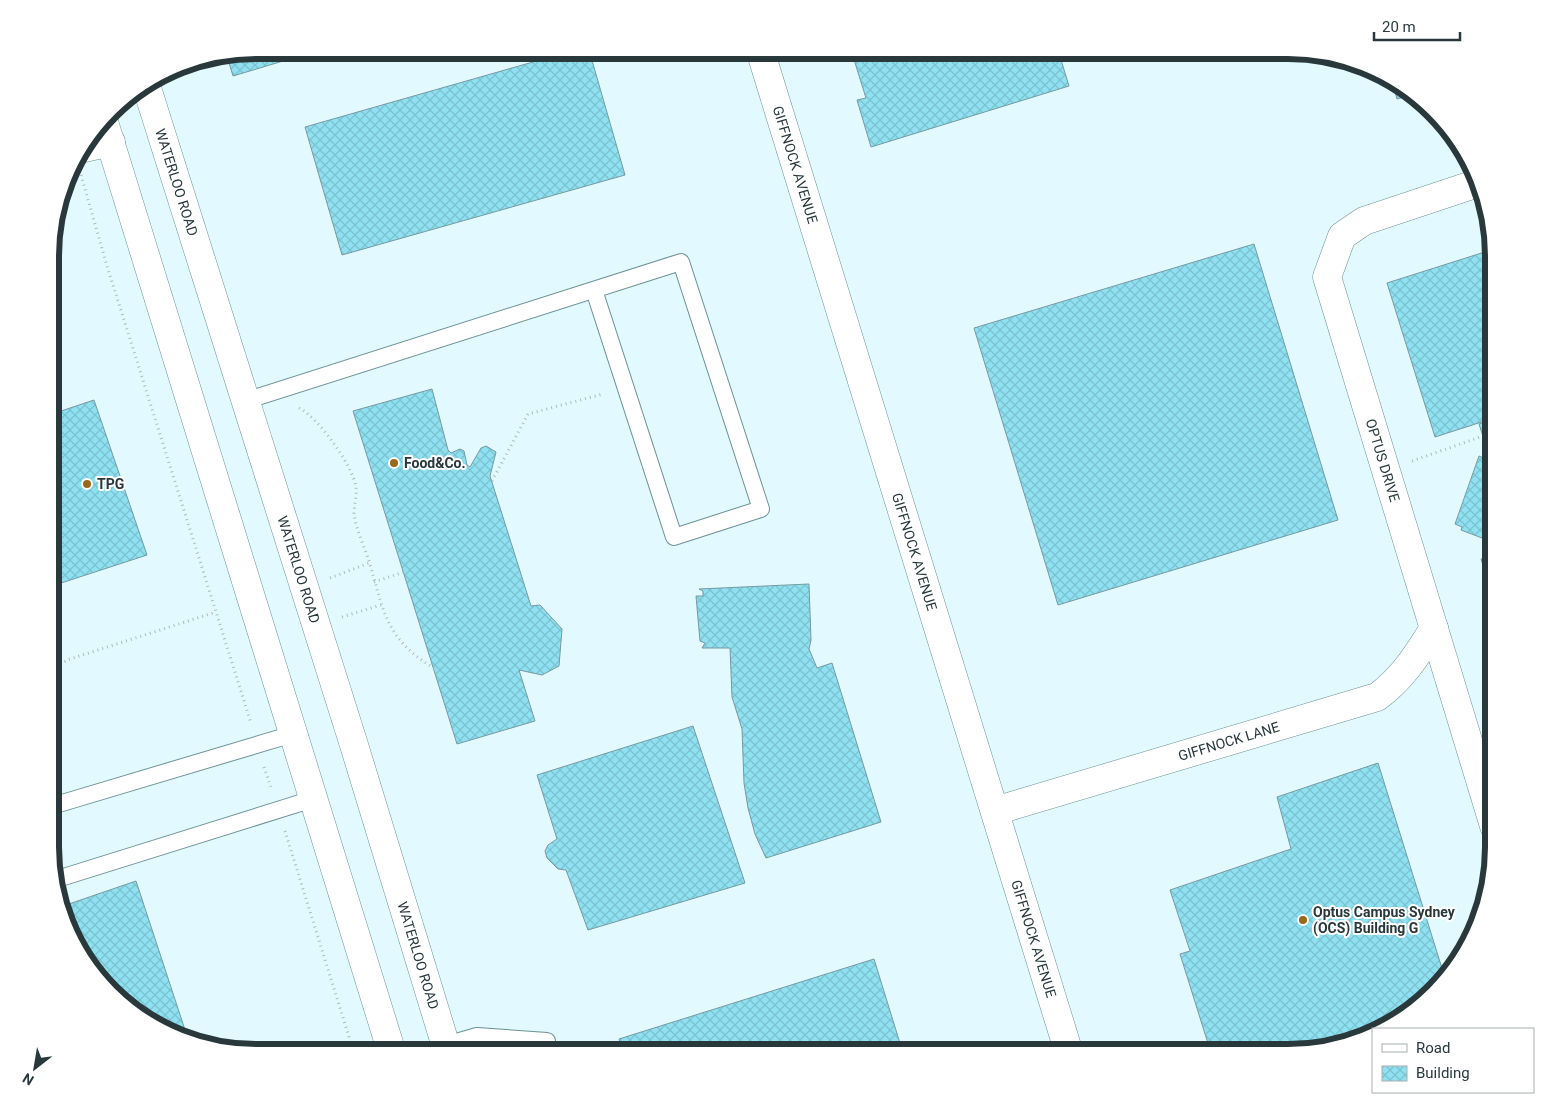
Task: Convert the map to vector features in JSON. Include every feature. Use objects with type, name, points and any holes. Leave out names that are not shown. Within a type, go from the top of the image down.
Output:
[{"type":"street","name":"GIFFNOCK AVENUE","points":[[763,59],[1066,1044]]},
{"type":"street","name":"WATERLOO ROAD","points":[[148,91],[445,1044]]},
{"type":"street","points":[[91,147],[107,132],[389,1044]]},
{"type":"street","name":"OPTUS DRIVE","points":[[1472,185],[1364,221],[1342,236],[1327,276],[1485,796]]},
{"type":"street","name":"GIFFNOCK LANE","points":[[995,812],[1377,697],[1394,684],[1408,669],[1434,628]]},
{"type":"lane","points":[[245,401],[681,262],[761,510],[674,537],[594,290]]},
{"type":"lane","points":[[59,804],[293,734]]},
{"type":"lane","points":[[61,878],[313,799]]},
{"type":"lane","points":[[458,1044],[476,1036],[547,1041]]},
{"type":"path","points":[[82,162],[107,266],[351,1044]]},
{"type":"path","points":[[492,481],[528,414],[626,389]]},
{"type":"path","points":[[301,409],[308,413],[330,440],[350,471],[356,487],[354,515],[370,564],[384,617],[399,640],[421,660],[434,668]]},
{"type":"path","points":[[1385,470],[1483,436]]},
{"type":"path","points":[[329,578],[370,564]]},
{"type":"path","points":[[374,582],[404,572]]},
{"type":"path","points":[[342,617],[381,605]]},
{"type":"path","points":[[59,665],[67,660],[216,612]]},
{"type":"building","points":[[290,59],[233,76],[228,60]]},
{"type":"building","points":[[543,59],[592,59],[625,175],[342,255],[305,127]]},
{"type":"building","points":[[854,59],[1061,59],[1069,86],[871,147],[857,100],[866,98]]},
{"type":"building","points":[[1394,90],[1405,97],[1397,99]]},
{"type":"building","points":[[1254,244],[1338,520],[1058,605],[974,328]]},
{"type":"building","points":[[1485,252],[1485,421],[1435,437],[1387,283]]},
{"type":"building","points":[[432,389],[448,450],[451,453],[460,449],[464,451],[467,465],[470,467],[481,448],[486,446],[496,452],[490,476],[531,606],[540,605],[562,629],[559,666],[542,675],[519,670],[535,721],[457,744],[353,411]]},
{"type":"building","name":"TPG","points":[[94,400],[147,555],[59,584],[59,412]]},
{"type":"building","points":[[1485,422],[1485,443],[1479,424]]},
{"type":"building","points":[[1479,456],[1485,459],[1485,537],[1482,538],[1461,530],[1462,527],[1455,524]]},
{"type":"building","points":[[1485,558],[1485,572],[1481,559]]},
{"type":"building","points":[[809,584],[811,640],[809,649],[817,668],[832,663],[881,822],[766,858],[755,834],[748,808],[744,783],[742,729],[732,697],[730,648],[702,648],[705,643],[700,641],[696,596],[703,596],[703,591],[699,589]]},
{"type":"building","points":[[693,726],[745,883],[588,930],[566,870],[558,869],[547,858],[545,851],[548,845],[557,839],[537,775]]},
{"type":"building","name":"Optus Campus Sydney (OCS) Building G","points":[[1378,763],[1442,970],[1428,987],[1408,1004],[1387,1018],[1352,1034],[1314,1043],[1301,1044],[1208,1044],[1180,954],[1190,951],[1170,890],[1291,849],[1277,797]]},
{"type":"building","points":[[136,881],[185,1031],[146,1011],[116,987],[85,946],[67,905]]},
{"type":"building","points":[[874,959],[900,1044],[620,1044],[619,1039]]},
{"type":"place","name":"Food&Co.","points":[[394,463]]},
{"type":"place","name":"TPG","points":[[87,484]]},
{"type":"place","name":"Optus Campus Sydney (OCS) Building G","points":[[1303,920]]}]
